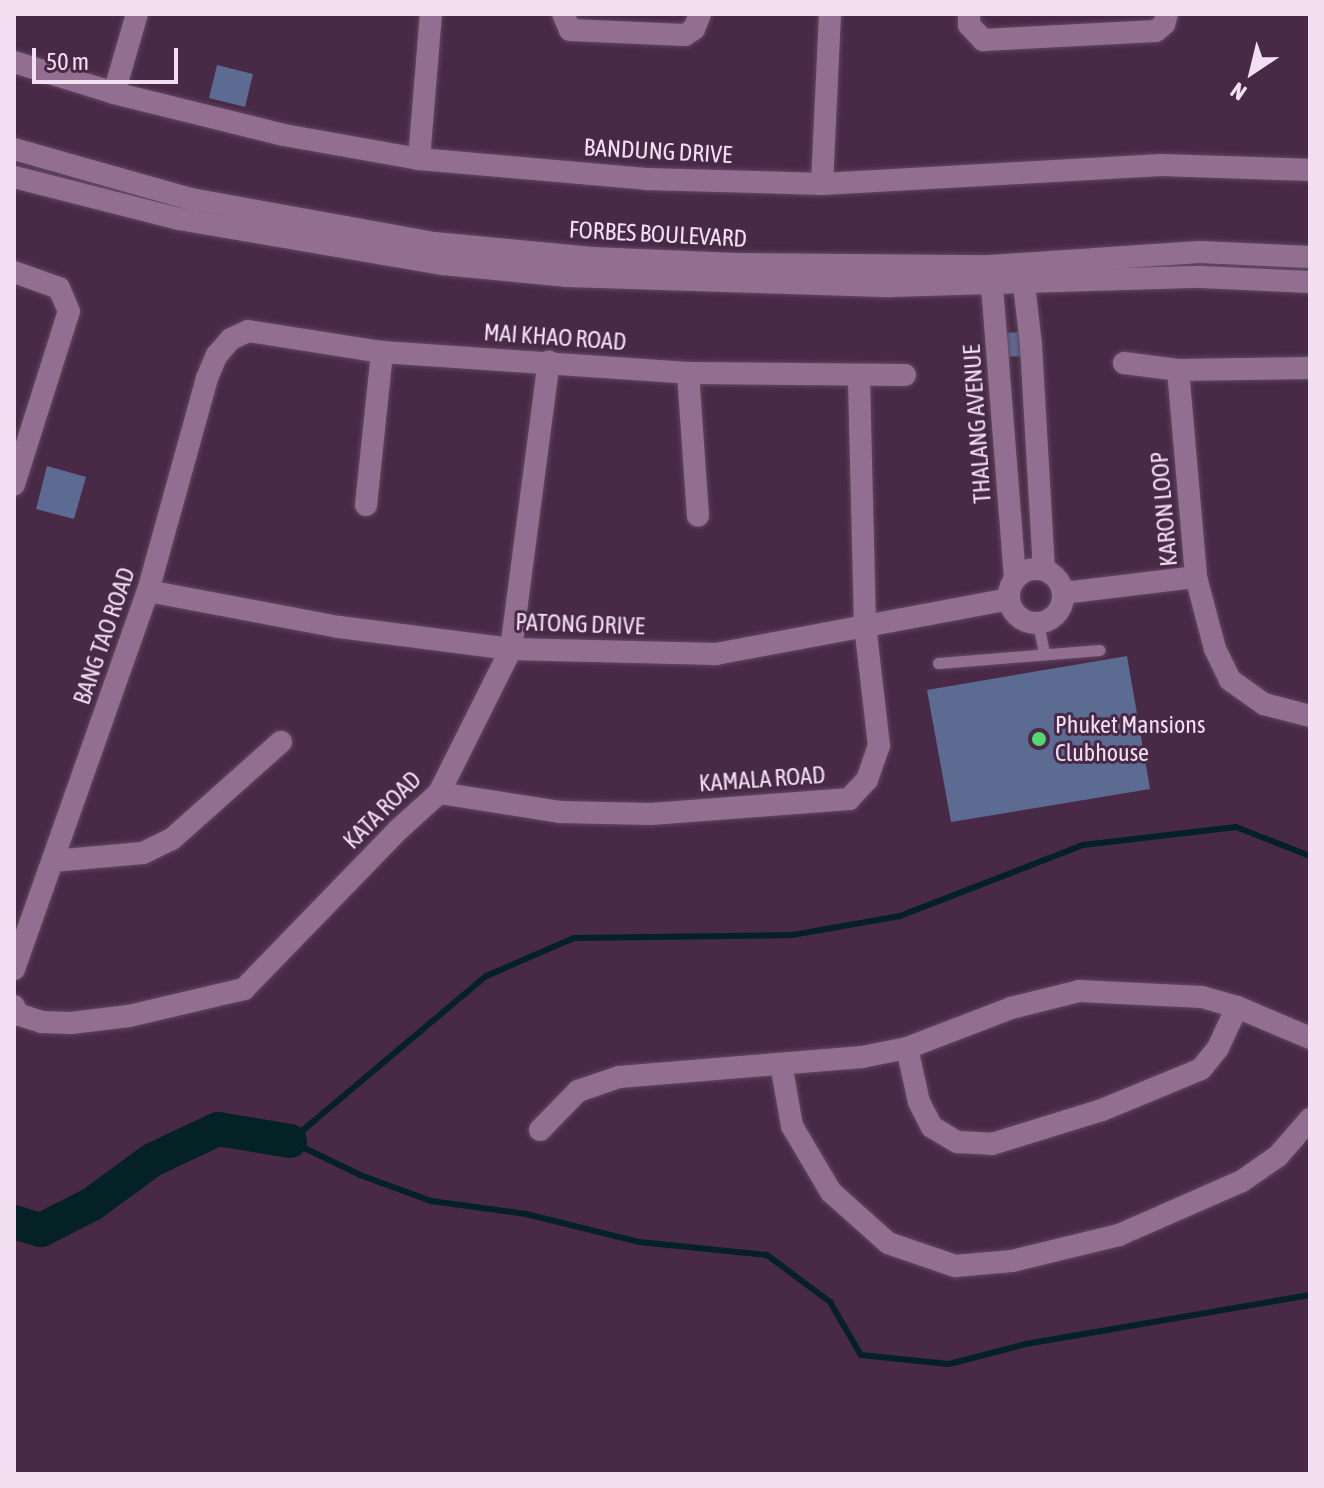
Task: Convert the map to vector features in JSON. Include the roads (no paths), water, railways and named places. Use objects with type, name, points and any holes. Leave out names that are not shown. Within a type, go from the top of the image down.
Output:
[{"type":"street","points":[[114,93],[137,14]]},
{"type":"street","points":[[419,159],[431,14]]},
{"type":"street","points":[[563,14],[570,30],[685,35],[694,29],[700,14]]},
{"type":"street","points":[[822,184],[830,14]]},
{"type":"street","points":[[969,14],[969,25],[983,40],[1025,40],[1156,31],[1167,14]]},
{"type":"street","name":"BANDUNG DRIVE","points":[[14,62],[114,93],[284,135],[419,159],[646,179],[822,184],[1161,165],[1310,170]]},
{"type":"street","name":"FORBES BOULEVARD","points":[[14,149],[191,199],[434,243],[608,259],[992,276]]},
{"type":"street","name":"FORBES BOULEVARD","points":[[14,177],[179,219],[443,264],[567,276],[714,282],[992,276],[1200,252],[1310,257]]},
{"type":"street","points":[[14,272],[59,288],[69,311],[14,484]]},
{"type":"street","points":[[1023,273],[1044,569]]},
{"type":"street","name":"FORBES BOULEVARD","points":[[1023,273],[1310,282]]},
{"type":"street","name":"THALANG AVENUE","points":[[992,276],[1012,589]]},
{"type":"street","name":"MAI KHAO ROAD","points":[[248,331],[382,352],[549,361],[688,373],[905,375]]},
{"type":"street","name":"BANG TAO ROAD","points":[[14,969],[148,591],[207,378],[217,355],[231,339],[248,331]]},
{"type":"street","points":[[366,505],[382,352]]},
{"type":"street","name":"KATA ROAD","points":[[16,1010],[42,1022],[71,1023],[129,1016],[244,989],[398,830],[439,793],[511,649],[549,361]]},
{"type":"street","points":[[1124,363],[1178,370],[1310,368]]},
{"type":"street","name":"KARON LOOP","points":[[1178,370],[1196,577],[1215,649],[1230,680],[1264,704],[1310,716]]},
{"type":"street","points":[[688,373],[698,516]]},
{"type":"street","name":"KAMALA ROAD","points":[[439,793],[560,812],[651,814],[849,799],[867,780],[879,746],[865,625],[859,375]]},
{"type":"street","points":[[1044,569],[1057,578],[1063,593],[1054,617],[1038,624],[1022,620],[1012,589],[1028,570],[1044,569]]},
{"type":"street","points":[[1063,593],[1196,577]]},
{"type":"street","name":"PATONG DRIVE","points":[[148,591],[339,627],[511,649],[716,654],[865,625],[1012,589]]},
{"type":"street","points":[[53,861],[143,853],[172,839],[281,742]]},
{"type":"street","points":[[540,1130],[578,1091],[619,1077],[862,1057],[907,1048],[1011,1008],[1079,991],[1202,997],[1237,1007],[1310,1038]]},
{"type":"street","points":[[907,1048],[919,1102],[932,1127],[957,1142],[992,1144],[1102,1110],[1201,1069],[1218,1048],[1237,1007]]},
{"type":"street","points":[[781,1064],[792,1126],[831,1192],[888,1243],[955,1266],[1012,1261],[1119,1235],[1242,1181],[1278,1156],[1310,1119]]},
{"type":"lane","points":[[1038,624],[1044,653]]},
{"type":"lane","points":[[938,663],[1099,650]]},
{"type":"waterway","points":[[1310,856],[1236,827],[1083,845],[900,916],[792,935],[574,938],[486,976],[290,1141],[360,1175],[431,1201],[526,1214],[639,1242],[767,1255],[830,1302],[861,1355],[949,1364],[1026,1344],[1310,1295]]},
{"type":"waterway","points":[[14,1222],[41,1230],[92,1204],[152,1160],[218,1129],[290,1141]]},
{"type":"place","name":"Phuket Mansions Clubhouse","points":[[1039,739]]}]
